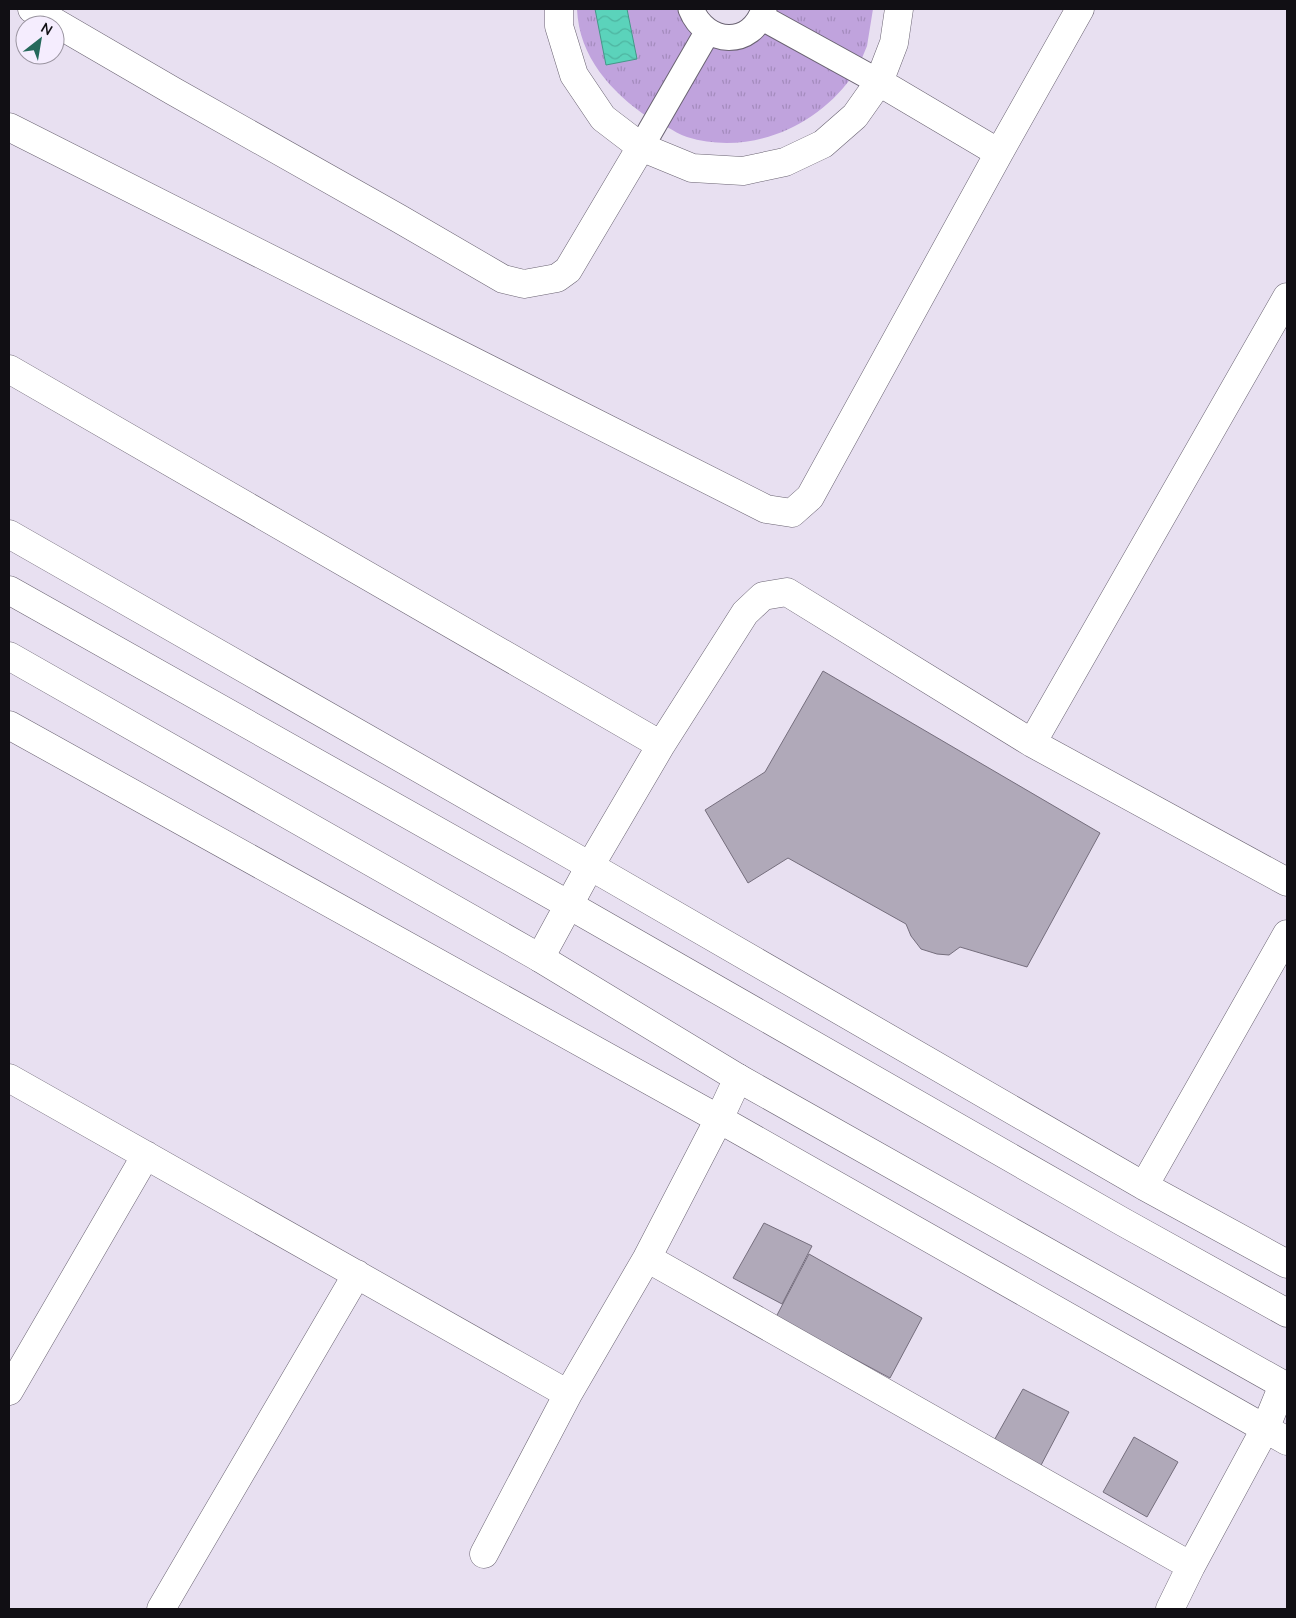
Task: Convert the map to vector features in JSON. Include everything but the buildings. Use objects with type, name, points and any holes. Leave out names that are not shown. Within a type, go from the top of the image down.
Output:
[{"type":"street","points":[[32,9],[502,279],[524,284],[556,278],[568,270],[708,32]]},
{"type":"street","points":[[559,9],[559,26],[574,75],[603,118],[642,147],[692,168],[744,171],[785,162],[823,144],[855,116],[879,82],[894,43],[899,9]]},
{"type":"street","points":[[691,9],[695,19],[703,28],[714,35],[726,38],[738,36],[750,30],[759,22],[763,13],[998,153]]},
{"type":"street","points":[[9,127],[766,509],[792,513],[810,497],[998,153],[1080,9]]},
{"type":"street","points":[[1032,743],[1287,298]]},
{"type":"street","points":[[9,370],[661,745]]},
{"type":"street","points":[[9,534],[590,866],[1144,1186],[1287,1264]]},
{"type":"street","points":[[9,590],[569,905],[1115,1218],[1287,1313]]},
{"type":"street","points":[[540,958],[590,866],[661,745],[744,612],[763,596],[787,592],[1032,743],[1287,882]]},
{"type":"street","points":[[9,656],[540,958],[738,1078],[1285,1386],[1276,1435],[1191,1566],[1170,1609]]},
{"type":"street","points":[[9,725],[719,1119],[1276,1435]]},
{"type":"street","points":[[1144,1186],[1287,934]]},
{"type":"street","points":[[9,1078],[568,1394]]},
{"type":"street","points":[[484,1554],[568,1394],[647,1258],[719,1119],[738,1078]]},
{"type":"street","points":[[9,1392],[146,1156]]},
{"type":"street","points":[[647,1258],[1191,1566]]},
{"type":"street","points":[[161,1609],[357,1274]]},
{"type":"green space","points":[[577,9],[686,9],[697,31],[649,118],[622,97],[600,72],[584,43]]},
{"type":"green space","points":[[873,9],[867,46],[862,58],[772,10]]},
{"type":"green space","points":[[761,28],[851,78],[836,96],[819,111],[799,124],[756,140],[733,143],[710,142],[684,136],[667,127],[716,41]]},
{"type":"water","points":[[595,9],[627,9],[637,59],[606,65]]}]
